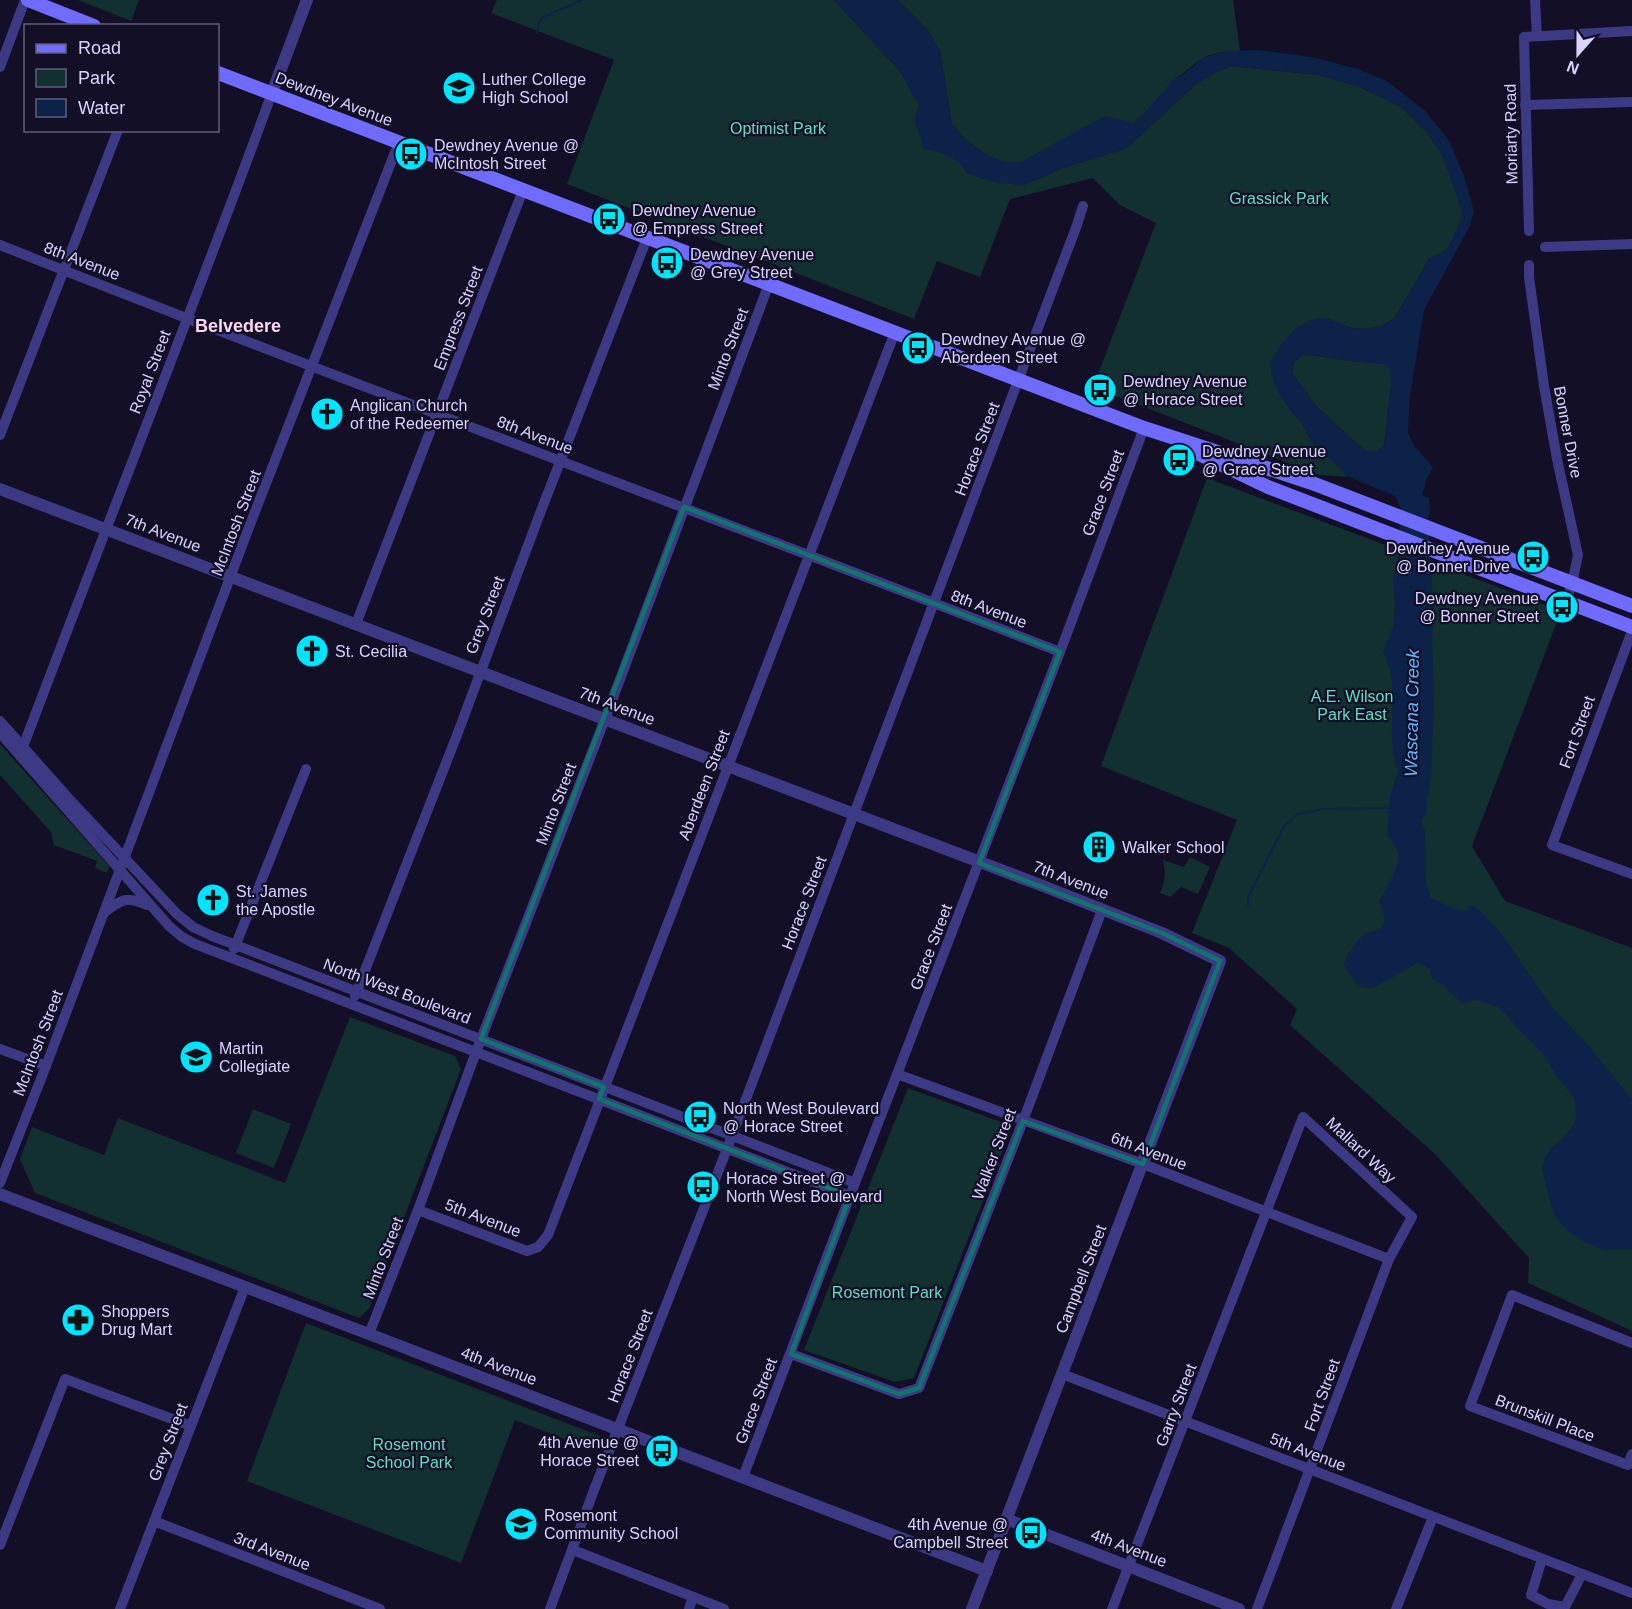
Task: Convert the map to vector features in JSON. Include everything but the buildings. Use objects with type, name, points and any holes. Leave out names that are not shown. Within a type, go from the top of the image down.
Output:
[{"type":"main road","points":[[33,1],[89,24]]},
{"type":"main road","name":"Dewdney Avenue","points":[[219,73],[1144,428],[1312,483],[1632,606]]},
{"type":"main road","name":"Dewdney Avenue","points":[[1144,428],[1268,487],[1566,601],[1632,629]]},
{"type":"street","name":"Royal Street","points":[[20,750],[188,319],[307,0]]},
{"type":"street","points":[[1535,0],[1537,36],[1632,31]]},
{"type":"street","points":[[0,67],[33,1]]},
{"type":"street","name":"Moriarty Road","points":[[1529,231],[1524,37],[1537,36]]},
{"type":"street","points":[[1525,105],[1632,102]]},
{"type":"street","points":[[0,435],[117,132]]},
{"type":"street","name":"McIntosh Street","points":[[0,1183],[399,142]]},
{"type":"street","name":"Empress Street","points":[[356,624],[524,190]]},
{"type":"street","name":"Horace Street","points":[[550,1609],[727,1149],[1083,206]]},
{"type":"street","name":"Grey Street","points":[[352,1005],[648,237]]},
{"type":"street","points":[[1545,247],[1632,244]]},
{"type":"street","name":"8th Avenue","points":[[0,245],[1060,652]]},
{"type":"street","name":"Bonner Drive","points":[[1529,265],[1544,386],[1578,555],[1566,601]]},
{"type":"street","name":"Minto Street","points":[[369,1334],[769,284]]},
{"type":"street","name":"Aberdeen Street","points":[[538,1246],[548,1235],[895,332]]},
{"type":"street","name":"Grace Street","points":[[743,1477],[1144,428]]},
{"type":"street","name":"7th Avenue","points":[[0,489],[1162,933],[1220,961]]},
{"type":"street","name":"Fort Street","points":[[1632,629],[1552,845],[1632,874]]},
{"type":"street","name":"North West Boulevard","points":[[0,721],[20,750],[120,870],[182,937],[230,958],[850,1196]]},
{"type":"street","name":"North West Boulevard","points":[[0,733],[20,750],[177,914],[193,927],[855,1183]]},
{"type":"street","points":[[230,958],[306,769]]},
{"type":"street","points":[[103,915],[118,901],[135,899],[152,907]]},
{"type":"street","name":"Walker Street","points":[[791,1354],[899,1394],[919,1388],[1102,910]]},
{"type":"street","name":"Campbell Street","points":[[972,1609],[1220,961]]},
{"type":"street","points":[[0,1049],[46,1066]]},
{"type":"street","name":"6th Avenue","points":[[897,1074],[1143,1164],[1389,1259]]},
{"type":"street","name":"Mallard Way","points":[[1266,1211],[1303,1117],[1412,1217],[1389,1259]]},
{"type":"street","name":"4th Avenue","points":[[0,1194],[987,1571]]},
{"type":"street","name":"5th Avenue","points":[[418,1210],[528,1251],[538,1246]]},
{"type":"street","name":"Garry Street","points":[[1112,1609],[1266,1211]]},
{"type":"street","name":"Fort Street","points":[[1257,1609],[1389,1259]]},
{"type":"street","name":"Grey Street","points":[[120,1609],[245,1287]]},
{"type":"street","name":"Brunskill Place","points":[[1632,1343],[1512,1295],[1470,1406],[1628,1465],[1632,1454]]},
{"type":"street","name":"5th Avenue","points":[[1062,1374],[1632,1593]]},
{"type":"street","points":[[0,1542],[65,1379],[191,1426]]},
{"type":"street","points":[[1396,1609],[1433,1517]]},
{"type":"street","name":"4th Avenue","points":[[1006,1519],[1239,1609]]},
{"type":"street","name":"3rd Avenue","points":[[154,1521],[380,1609]]},
{"type":"street","points":[[573,1550],[724,1609]]},
{"type":"street","points":[[1542,1559],[1531,1595],[1548,1604],[1565,1607],[1582,1575]]},
{"type":"street","points":[[689,1609],[693,1597]]},
{"type":"highlighted area","points":[[684,507],[1060,652],[979,863],[1162,933],[1220,961],[1143,1164],[1023,1121],[919,1388],[899,1394],[791,1354],[850,1196],[599,1099],[604,1087],[481,1039]]},
{"type":"green space","points":[[78,0],[139,0],[131,21]]},
{"type":"green space","points":[[497,0],[834,0],[901,72],[919,106],[915,120],[925,149],[944,153],[998,183],[1024,185],[1063,168],[1127,148],[1195,85],[1230,66],[1319,75],[1357,86],[1400,106],[1428,133],[1443,156],[1462,211],[1461,220],[1448,248],[1429,259],[1394,319],[1380,327],[1363,329],[1351,328],[1325,318],[1281,345],[1291,411],[1301,422],[1312,442],[1349,477],[1319,475],[1093,387],[1156,223],[1120,205],[1093,178],[1010,199],[980,277],[937,261],[914,319],[567,184],[614,60],[491,13]]},
{"type":"green space","points":[[897,0],[1233,0],[1240,51],[1216,53],[1199,60],[1176,78],[1134,123],[1044,151],[1019,163],[1004,162],[987,155],[965,139],[952,124],[940,51],[927,29]]},
{"type":"green space","points":[[1304,354],[1384,364],[1391,368],[1384,445],[1377,452],[1366,451],[1317,407],[1292,373],[1294,362]]},
{"type":"green space","name":"A.E. Wilson Park East","points":[[1207,478],[1561,611],[1472,846],[1505,901],[1632,948],[1632,1331],[1528,1283],[1529,1258],[1435,1154],[1290,1025],[1297,1009],[1229,948],[1192,933],[1237,820],[1101,766]]},
{"type":"green space","points":[[0,744],[109,866],[107,873],[95,868],[97,861],[54,845],[51,832],[0,775]]},
{"type":"green space","points":[[1190,857],[1210,867],[1198,894],[1181,887],[1170,897],[1160,893],[1164,877],[1163,860],[1184,867]]},
{"type":"green space","points":[[350,1017],[455,1056],[461,1069],[369,1309],[359,1318],[35,1193],[20,1159],[32,1127],[104,1155],[118,1118],[285,1183]]},
{"type":"green space","name":"Rosemont Park","points":[[908,1088],[1012,1126],[914,1378],[895,1382],[804,1350]]},
{"type":"green space","points":[[253,1109],[291,1124],[274,1168],[236,1153]]},
{"type":"green space","name":"Rosemont School Park","points":[[306,1323],[600,1436],[594,1450],[515,1420],[461,1563],[247,1481]]},
{"type":"water","name":"Wascana Creek","points":[[834,0],[897,0],[900,2],[927,29],[940,51],[952,124],[965,139],[987,155],[1004,162],[1019,163],[1105,116],[1134,123],[1176,77],[1183,75],[1204,57],[1227,51],[1258,50],[1312,57],[1358,69],[1387,81],[1425,111],[1448,139],[1463,173],[1474,210],[1470,226],[1424,310],[1410,396],[1408,432],[1414,446],[1433,467],[1422,495],[1429,498],[1428,520],[1434,613],[1431,777],[1427,812],[1421,820],[1425,831],[1426,883],[1431,898],[1458,910],[1467,911],[1471,904],[1500,932],[1553,1008],[1589,1046],[1632,1100],[1632,1250],[1604,1250],[1585,1242],[1569,1232],[1554,1213],[1542,1169],[1551,1148],[1575,1123],[1574,1097],[1558,1078],[1543,1054],[1507,1015],[1498,1007],[1476,1000],[1462,1003],[1443,984],[1433,980],[1430,970],[1422,964],[1416,964],[1373,988],[1367,988],[1352,978],[1344,964],[1359,939],[1383,925],[1384,915],[1379,901],[1393,876],[1398,860],[1394,844],[1387,836],[1390,796],[1398,770],[1392,741],[1392,681],[1383,652],[1393,626],[1395,604],[1393,581],[1401,509],[1395,496],[1349,477],[1312,442],[1301,422],[1281,397],[1272,378],[1270,362],[1296,328],[1311,320],[1325,318],[1351,328],[1363,329],[1380,327],[1394,319],[1429,259],[1448,248],[1461,220],[1462,211],[1443,156],[1428,133],[1400,106],[1357,86],[1319,75],[1230,66],[1195,85],[1127,148],[1063,168],[1024,185],[998,183],[967,174],[960,163],[955,160],[924,149],[915,120],[919,106],[901,72]],"holes":[[[1304,354],[1384,364],[1390,368],[1391,386],[1384,445],[1377,452],[1366,451],[1317,407],[1292,373],[1294,362]]]},
{"type":"waterway","points":[[537,33],[539,22],[543,17],[582,0]]},
{"type":"waterway","points":[[1248,906],[1248,897],[1285,825],[1298,814],[1323,809],[1392,808]]},
{"type":"place","name":"Luther College High School","points":[[459,88]]},
{"type":"place","name":"Dewdney Avenue @ McIntosh Street","points":[[411,154]]},
{"type":"place","name":"Dewdney Avenue @ Empress Street","points":[[609,219]]},
{"type":"place","name":"Dewdney Avenue @ Grey Street","points":[[667,263]]},
{"type":"place","name":"Dewdney Avenue @ Aberdeen Street","points":[[918,348]]},
{"type":"place","name":"Dewdney Avenue @ Horace Street","points":[[1100,390]]},
{"type":"place","name":"Anglican Church of the Redeemer","points":[[327,414]]},
{"type":"place","name":"Dewdney Avenue @ Grace Street","points":[[1179,460]]},
{"type":"place","name":"Dewdney Avenue @ Bonner Drive","points":[[1533,557]]},
{"type":"place","name":"Dewdney Avenue @ Bonner Street","points":[[1562,607]]},
{"type":"place","name":"St. Cecilia","points":[[312,651]]},
{"type":"place","name":"Walker School","points":[[1099,847]]},
{"type":"place","name":"St. James the Apostle","points":[[213,900]]},
{"type":"place","name":"Martin Collegiate","points":[[196,1057]]},
{"type":"place","name":"North West Boulevard @ Horace Street","points":[[700,1117]]},
{"type":"place","name":"Horace Street @ North West Boulevard","points":[[703,1187]]},
{"type":"place","name":"Shoppers Drug Mart","points":[[78,1320]]},
{"type":"place","name":"4th Avenue @ Horace Street","points":[[662,1451]]},
{"type":"place","name":"Rosemont Community School","points":[[521,1524]]},
{"type":"place","name":"4th Avenue @ Campbell Street","points":[[1031,1533]]},
{"type":"district","name":"Belvedere","points":[[238,326]]},
{"type":"park label","name":"Optimist Park","points":[[778,128]]},
{"type":"park label","name":"Grassick Park","points":[[1279,198]]}]
